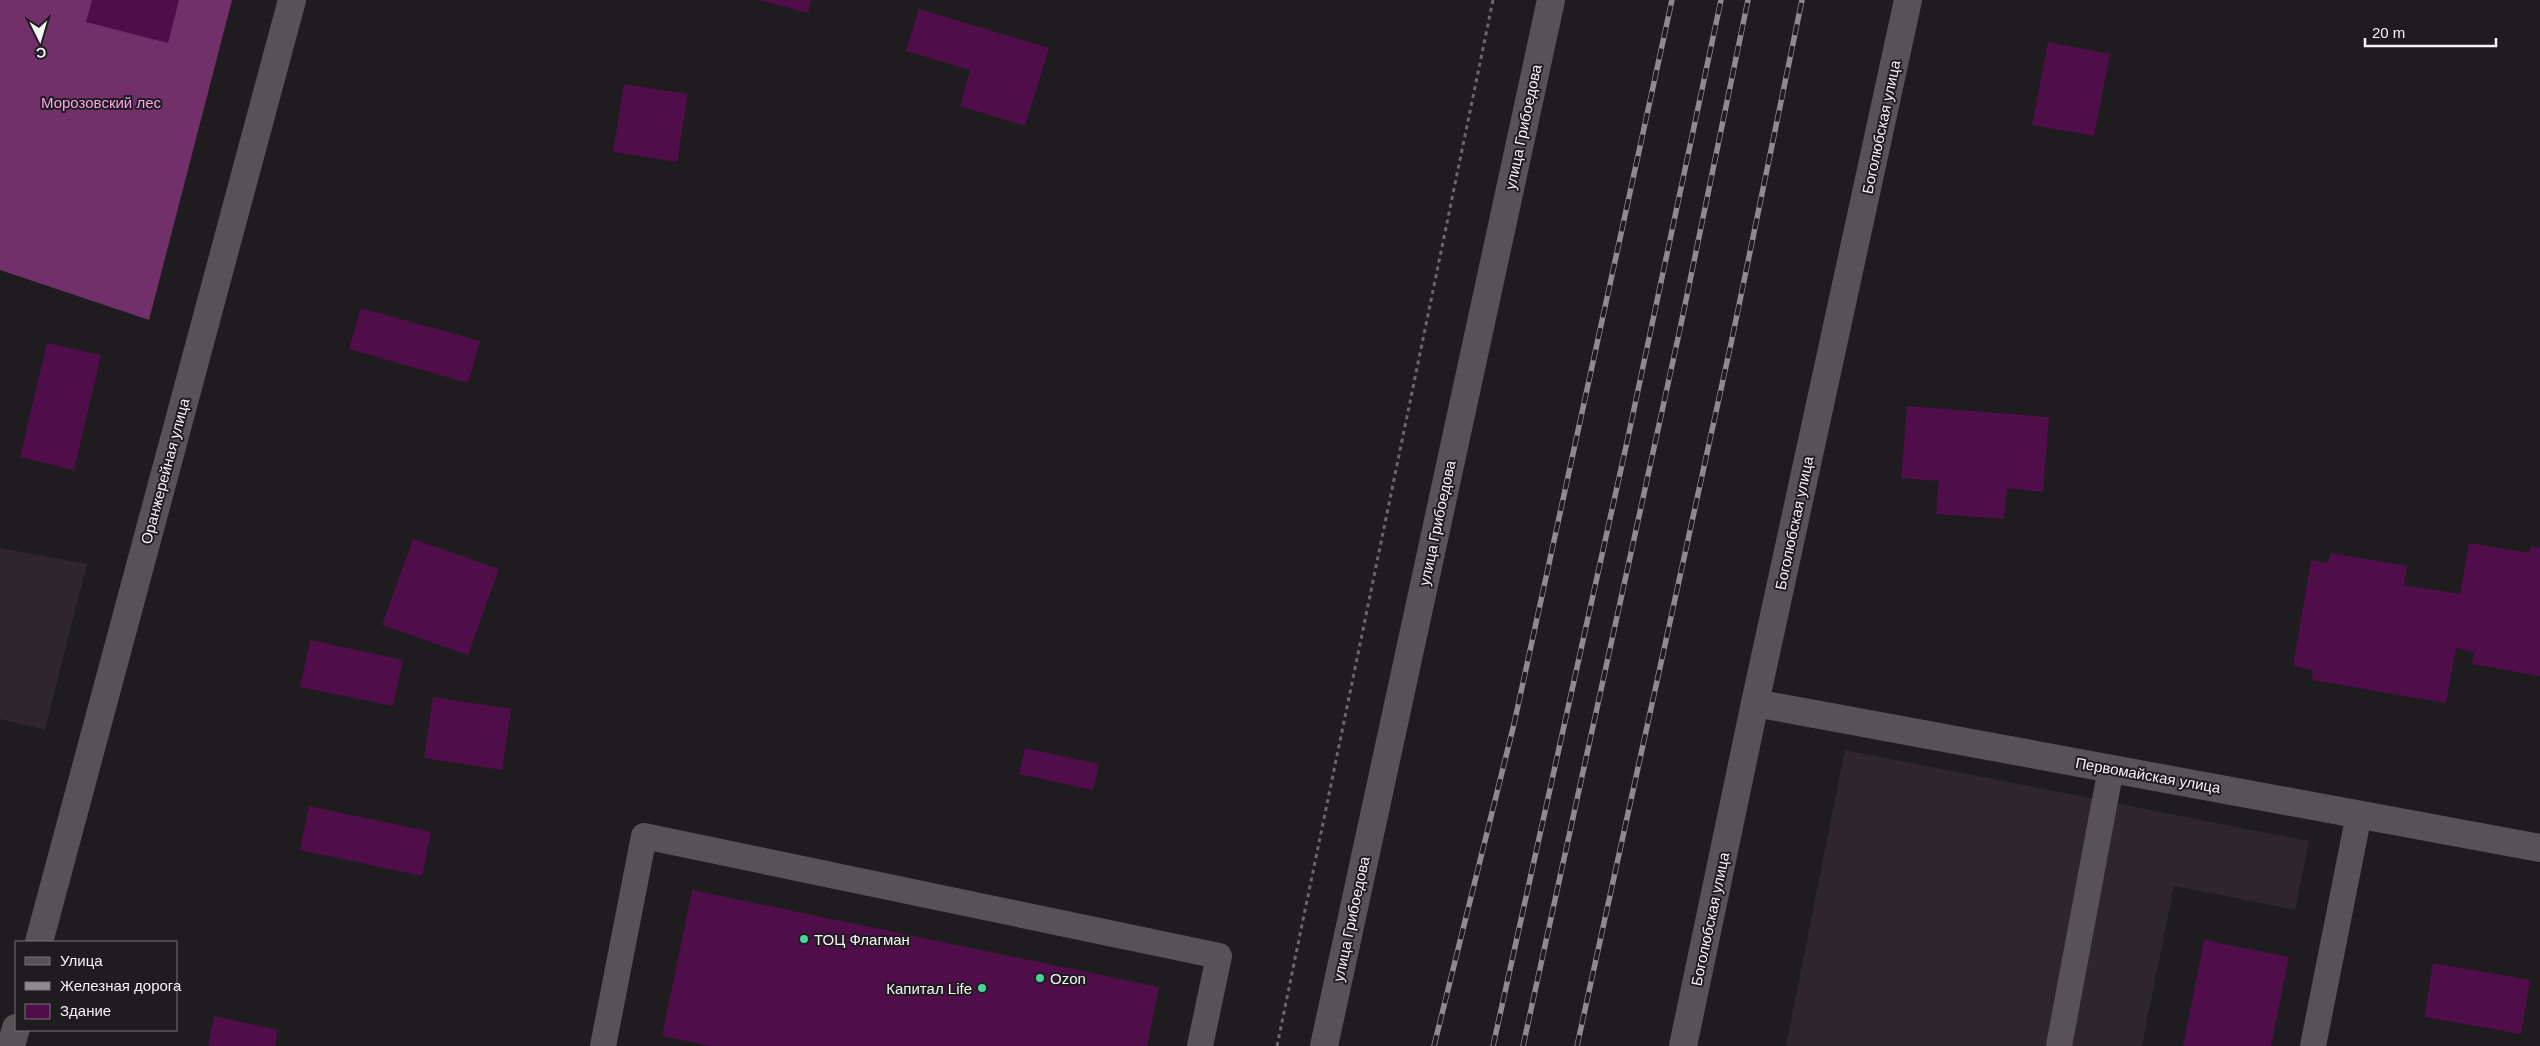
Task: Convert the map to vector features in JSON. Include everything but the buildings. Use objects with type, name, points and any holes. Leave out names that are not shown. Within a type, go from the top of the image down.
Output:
[{"type":"street","name":"Оранжерейная улица","points":[[39,941],[292,0]]},
{"type":"street","name":"улица Грибоедова","points":[[1324,1046],[1551,0]]},
{"type":"street","name":"Боголюбская улица","points":[[1683,1046],[1755,703],[1908,0]]},
{"type":"street","name":"Первомайская улица","points":[[1755,703],[2540,848]]},
{"type":"street","points":[[11,1046],[15,1031]]},
{"type":"lane","points":[[2059,1046],[2111,768]]},
{"type":"lane","points":[[2313,1046],[2359,814]]},
{"type":"lane","points":[[603,1046],[644,836],[1219,956],[1200,1046]]},
{"type":"path","points":[[1277,1046],[1494,0]]},
{"type":"shaded area","points":[[0,548],[87,564],[45,730],[0,719]]},
{"type":"shaded area","points":[[1845,750],[2309,841],[2295,910],[2174,886],[2142,1046],[1786,1046]]},
{"type":"green space","name":"Морозовский лес","points":[[0,0],[232,0],[149,320],[0,270]]},
{"type":"railway","points":[[1434,1046],[1514,724],[1672,0]]},
{"type":"railway","points":[[1493,1046],[1627,442],[1721,0]]},
{"type":"railway","points":[[1523,1046],[1680,329],[1748,0]]},
{"type":"railway","points":[[1577,1046],[1732,339],[1802,0]]},
{"type":"place","name":"ТОЦ Флагман","points":[[804,939]]},
{"type":"place","name":"Ozon","points":[[1040,978]]},
{"type":"place","name":"Капитал Life","points":[[982,988]]}]
